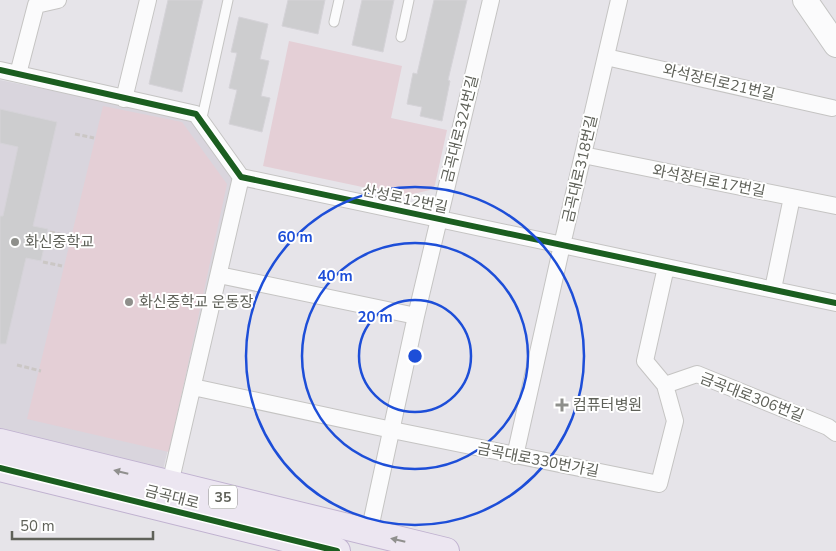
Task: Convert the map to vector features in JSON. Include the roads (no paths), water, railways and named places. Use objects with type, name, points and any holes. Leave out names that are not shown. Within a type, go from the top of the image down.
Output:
[{"type":"main road","points":[[805,0],[836,46]]},
{"type":"main road","name":"금곡대로","points":[[0,442],[446,551]]},
{"type":"main road","name":"금곡대로","points":[[0,468],[337,551]]},
{"type":"street","points":[[18,74],[36,5],[58,0]]},
{"type":"street","points":[[124,98],[148,0]]},
{"type":"street","name":"금곡대로324번길","points":[[369,533],[438,218],[491,0]]},
{"type":"street","name":"금곡대로318번길","points":[[515,456],[619,0]]},
{"type":"street","name":"와석장터로21번길","points":[[606,57],[832,108]]},
{"type":"street","points":[[0,70],[196,114],[241,177],[170,484]]},
{"type":"street","name":"와석장터로17번길","points":[[583,155],[836,206]]},
{"type":"street","name":"산성로12번길","points":[[241,177],[836,303]]},
{"type":"street","points":[[773,289],[792,198]]},
{"type":"street","name":"금곡대로330번가길","points":[[193,387],[515,456],[659,484],[675,421],[665,385],[645,361],[666,267]]},
{"type":"street","points":[[219,275],[416,316]]},
{"type":"street","name":"금곡대로306번길","points":[[665,385],[697,374],[828,427],[836,433]]},
{"type":"lane","points":[[201,122],[228,0]]},
{"type":"lane","points":[[334,22],[339,0]]},
{"type":"lane","points":[[401,37],[409,0]]},
{"type":"place","name":"화신중학교","points":[[15,242]]},
{"type":"place","name":"화신중학교 운동장","points":[[129,302]]},
{"type":"place","name":"컴퓨터병원","points":[[562,405]]}]
